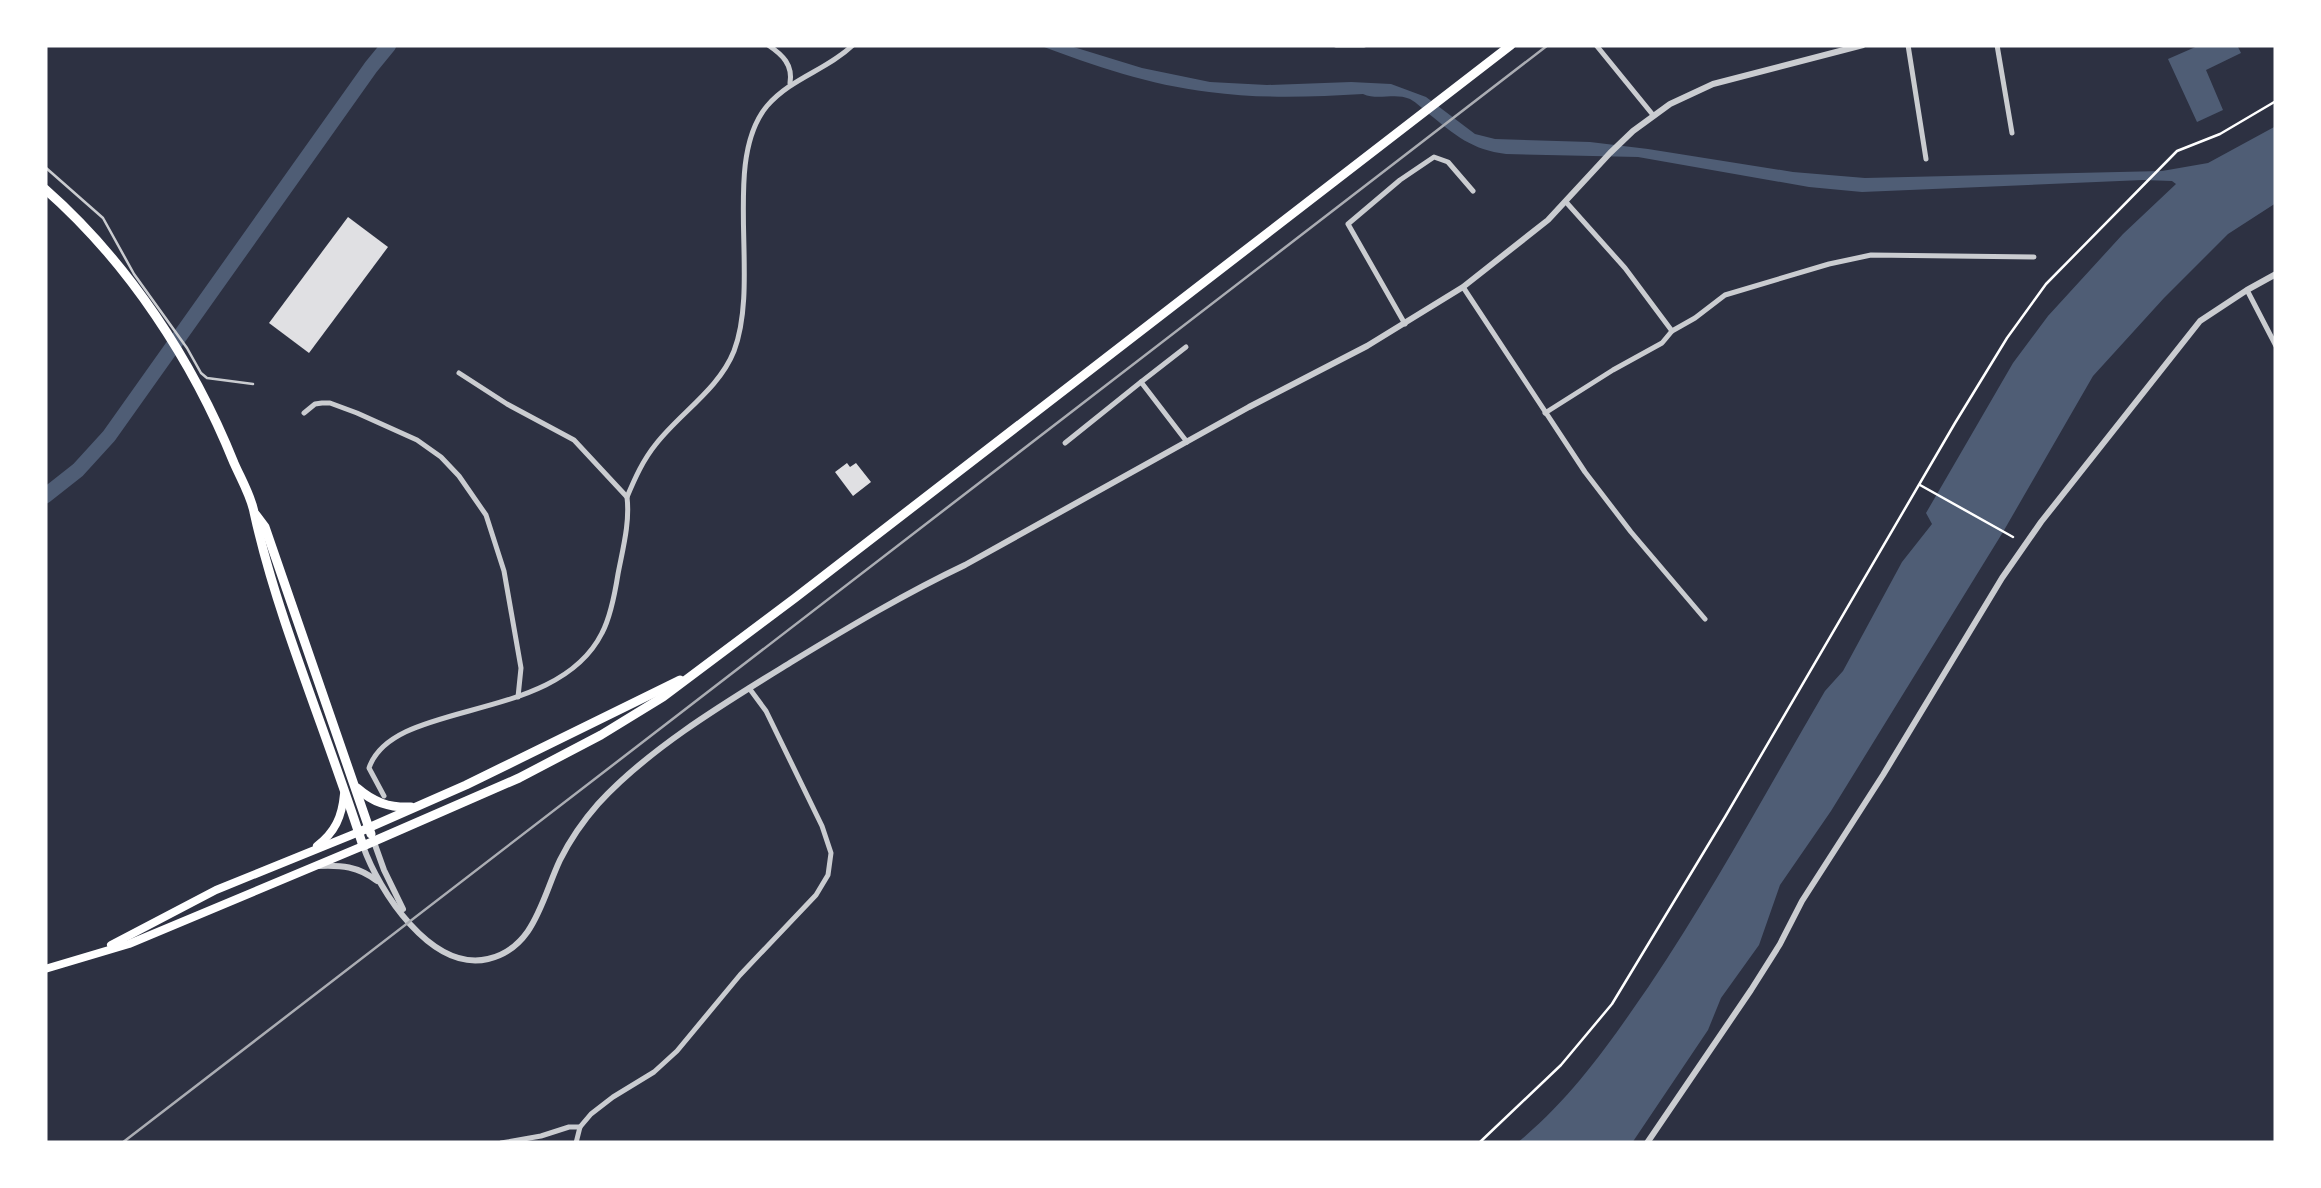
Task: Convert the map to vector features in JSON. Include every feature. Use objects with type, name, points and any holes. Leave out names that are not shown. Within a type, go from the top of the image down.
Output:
[{"type":"main road","points":[[45,969],[129,944],[472,800],[568,753],[648,706],[692,676],[1506,46]]},
{"type":"main road","points":[[45,188],[112,259],[151,311],[186,364],[226,442],[254,512],[264,527],[349,788],[364,830],[374,842]]},
{"type":"main road","points":[[94,954],[216,890],[466,786],[692,676]]},
{"type":"main road","points":[[349,788],[390,807],[418,806]]},
{"type":"main road","points":[[311,851],[336,826],[349,788]]},
{"type":"main road","points":[[363,846],[364,830]]},
{"type":"street","points":[[768,45],[786,60],[792,72],[790,84]]},
{"type":"street","points":[[384,796],[369,768],[390,740],[426,724],[518,698],[552,684],[584,660],[604,632],[627,522],[626,497],[641,464],[724,370],[734,351],[744,302],[744,172],[749,144],[766,108],[790,84],[812,74],[853,45]]},
{"type":"street","points":[[1336,45],[1364,45]]},
{"type":"street","points":[[1596,45],[1653,116]]},
{"type":"street","points":[[363,846],[380,884],[431,944],[456,958],[485,960],[511,950],[533,924],[566,848],[599,804],[652,757],[749,688],[895,602],[1405,324],[1463,287],[1530,235],[1633,131],[1694,91],[1863,45]]},
{"type":"street","points":[[1908,45],[1926,159]]},
{"type":"street","points":[[1998,45],[2012,132]]},
{"type":"street","points":[[1405,324],[1348,224],[1434,157],[1448,162],[1473,191]]},
{"type":"street","points":[[1566,202],[1625,268],[1672,331]]},
{"type":"street","points":[[1546,413],[1662,342],[1725,296],[1871,254],[2034,257]]},
{"type":"street","points":[[1647,1143],[1751,990],[1802,901],[2040,522],[2200,322],[2276,274]]},
{"type":"street","points":[[1463,287],[1584,472],[1705,620]]},
{"type":"street","points":[[2247,290],[2276,346]]},
{"type":"street","points":[[2263,322],[2276,321]]},
{"type":"street","points":[[1064,443],[1186,347]]},
{"type":"street","points":[[459,372],[507,404],[574,440],[626,497]]},
{"type":"street","points":[[1142,382],[1187,442]]},
{"type":"street","points":[[304,414],[322,403],[357,414],[416,440],[459,476],[486,515],[504,571],[520,668],[518,698]]},
{"type":"street","points":[[576,1143],[580,1128],[591,1114],[666,1062],[806,905],[828,875],[831,853],[822,826],[766,711],[749,688]]},
{"type":"street","points":[[374,842],[408,919]]},
{"type":"street","points":[[317,866],[356,868],[380,884]]},
{"type":"street","points":[[501,1143],[542,1136],[569,1126],[580,1128]]},
{"type":"lane","points":[[45,167],[103,218],[134,274],[201,373],[207,378],[253,384]]},
{"type":"path","points":[[1480,1143],[1561,1065],[1612,1004],[1918,485],[2007,338],[2046,284],[2169,158],[2276,101]]},
{"type":"path","points":[[1918,485],[2012,537]]},
{"type":"water","points":[[1039,45],[1067,45],[1142,68],[1210,82],[1391,84],[1426,97],[1475,134],[1495,139],[1590,142],[1793,172],[1865,178],[2162,171],[2208,163],[2276,126],[2276,203],[2228,234],[2093,376],[2003,532],[1831,811],[1780,885],[1759,945],[1721,998],[1708,1030],[1632,1143],[1517,1143],[1589,1069],[1673,950],[1825,691],[1843,671],[1902,562],[1932,524],[1926,513],[2013,363],[2048,316],[2123,234],[2176,184],[2143,180],[1862,192],[1809,187],[1638,157],[1506,154],[1464,140],[1404,97],[1209,92],[1122,74]]},
{"type":"water","points":[[2200,45],[2237,45],[2241,53],[2206,70],[2223,110],[2197,122],[2168,59]]},
{"type":"building","points":[[348,217],[388,247],[309,353],[269,323]]},
{"type":"building","points":[[847,463],[850,467],[856,463],[871,482],[853,496],[835,472]]},
{"type":"waterway","points":[[45,496],[78,470],[109,436],[389,45]]},
{"type":"railway","points":[[122,1143],[1548,45]]}]
